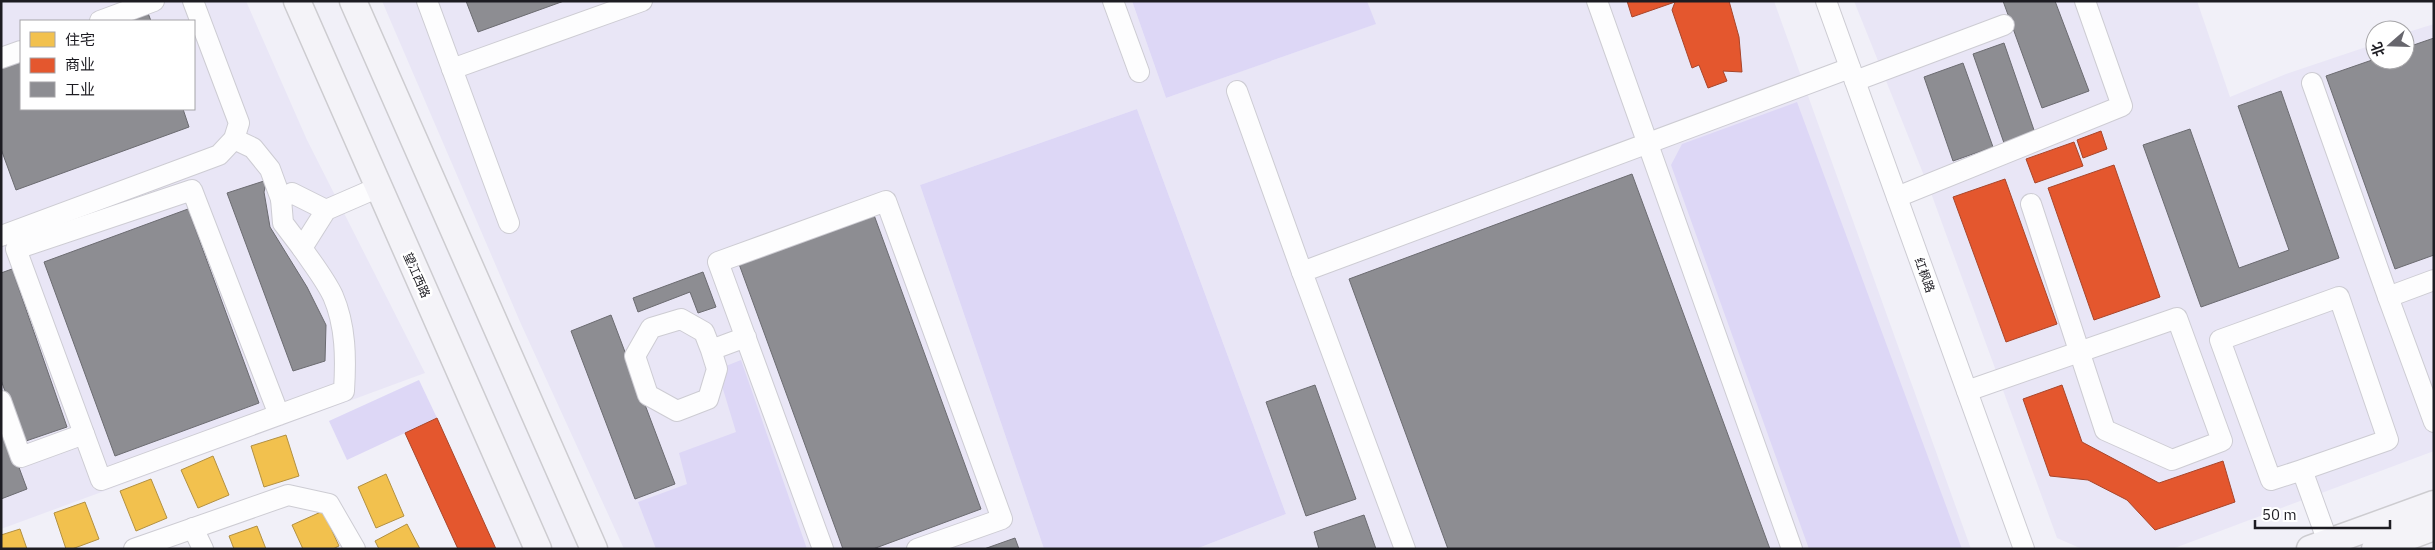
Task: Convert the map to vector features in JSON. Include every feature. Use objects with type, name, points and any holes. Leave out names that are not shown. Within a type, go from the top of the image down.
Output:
[{"type":"main road","name":"望江西路","points":[[297,1],[538,549]]},
{"type":"main road","points":[[353,1],[594,549]]},
{"type":"main road","points":[[2319,545],[2434,504]]},
{"type":"main road","points":[[2374,549],[2425,536]]},
{"type":"street","points":[[103,20],[153,1]]},
{"type":"street","points":[[6,246],[218,154],[234,139],[239,123],[193,1]]},
{"type":"street","points":[[427,1],[509,223]]},
{"type":"street","points":[[452,69],[642,1]]},
{"type":"street","points":[[1113,1],[1139,72]]},
{"type":"street","points":[[1598,1],[1792,549]]},
{"type":"street","name":"红枫路","points":[[1826,1],[2024,549]]},
{"type":"street","points":[[1897,198],[2122,106],[2085,1]]},
{"type":"street","points":[[1302,272],[1648,144],[2004,25]]},
{"type":"street","points":[[1,58],[20,50]]},
{"type":"street","points":[[2312,84],[2434,422]]},
{"type":"street","points":[[1237,91],[1405,549]]},
{"type":"street","points":[[6,246],[84,434],[101,480],[344,391],[345,354],[340,317],[332,295],[302,248],[283,224],[281,199],[270,169],[253,148],[234,139]]},
{"type":"street","points":[[302,248],[326,210],[379,187]]},
{"type":"street","points":[[6,246],[192,190],[279,415]]},
{"type":"street","points":[[281,199],[292,193],[326,210]]},
{"type":"street","points":[[823,549],[718,262],[886,201],[1002,519],[917,549]]},
{"type":"street","points":[[1967,390],[2080,351],[2177,318],[2222,441],[2172,460],[2105,430],[2080,351],[2031,204]]},
{"type":"street","points":[[2388,297],[2434,280]]},
{"type":"street","points":[[2338,297],[2388,440],[2302,470],[2271,480],[2220,340],[2338,297]]},
{"type":"street","points":[[681,319],[704,332],[711,350],[717,369],[708,399],[677,411],[648,395],[634,356],[651,328],[681,319]]},
{"type":"street","points":[[711,350],[746,337]]},
{"type":"street","points":[[1,401],[21,456],[84,434]]},
{"type":"street","points":[[2302,470],[2319,545]]},
{"type":"street","points":[[134,549],[288,495],[329,504],[355,549]]},
{"type":"street","points":[[193,528],[203,549]]},
{"type":"shaded area","points":[[1,1],[246,1],[307,140],[425,373],[1,529]]},
{"type":"shaded area","points":[[382,1],[1132,1],[1166,98],[1375,24],[1367,1],[1774,1],[1971,549],[1196,549],[1286,514],[1137,109],[920,185],[1044,549],[624,549],[521,324]]},
{"type":"shaded area","points":[[1132,1],[1367,1],[1376,24],[1166,98]]},
{"type":"shaded area","points":[[1854,1],[2197,1],[2230,97],[2286,74],[2365,47],[2365,70],[2415,70],[2415,30],[2434,24],[2434,451],[2172,549],[2082,549],[2057,538],[1931,193]]},
{"type":"shaded area","points":[[1797,102],[1962,549],[1809,549],[1671,165],[1682,144]]},
{"type":"shaded area","points":[[1137,109],[1286,514],[1196,549],[1044,549],[920,185]]},
{"type":"shaded area","points":[[741,360],[807,549],[656,549],[638,502],[687,484],[679,453],[736,432],[722,386],[726,366]]},
{"type":"shaded area","points":[[419,380],[437,418],[347,460],[329,421]]},
{"type":"building: 住宅","points":[[286,435],[299,476],[264,487],[251,446]]},
{"type":"building: 住宅","points":[[213,456],[229,495],[198,508],[181,470]]},
{"type":"building: 住宅","points":[[386,474],[404,516],[376,528],[358,487]]},
{"type":"building: 住宅","points":[[151,479],[167,518],[136,531],[120,491]]},
{"type":"building: 住宅","points":[[85,502],[99,539],[72,549],[66,549],[54,513]]},
{"type":"building: 住宅","points":[[323,511],[339,546],[333,549],[303,549],[292,525]]},
{"type":"building: 住宅","points":[[407,524],[420,549],[379,549],[375,541]]},
{"type":"building: 住宅","points":[[257,526],[266,549],[234,549],[229,536]]},
{"type":"building: 住宅","points":[[20,529],[27,549],[1,549],[1,535]]},
{"type":"building: 商业","points":[[1627,1],[1729,1],[1739,37],[1742,72],[1723,71],[1727,81],[1708,88],[1699,65],[1692,68],[1672,10],[1675,2],[1632,17]]},
{"type":"building: 商业","points":[[2101,131],[2107,149],[2083,158],[2077,140]]},
{"type":"building: 商业","points":[[2074,142],[2083,166],[2035,183],[2026,159]]},
{"type":"building: 商业","points":[[2114,165],[2160,297],[2094,320],[2048,188]]},
{"type":"building: 商业","points":[[2005,179],[2057,324],[2006,342],[1953,197]]},
{"type":"building: 商业","points":[[2062,385],[2082,442],[2159,483],[2223,461],[2235,502],[2155,530],[2127,500],[2088,480],[2050,476],[2023,399]]},
{"type":"building: 商业","points":[[437,418],[496,549],[458,549],[405,433]]},
{"type":"building: 工业","points":[[466,1],[564,1],[478,32]]},
{"type":"building: 工业","points":[[2003,1],[2055,1],[2089,91],[2042,108]]},
{"type":"building: 工业","points":[[148,13],[151,20],[130,20]]},
{"type":"building: 工业","points":[[2434,38],[2434,255],[2395,269],[2326,76],[2365,62],[2365,70],[2415,70],[2415,45]]},
{"type":"building: 工业","points":[[2004,43],[2035,133],[2004,143],[1973,54]]},
{"type":"building: 工业","points":[[20,60],[20,110],[183,110],[189,127],[16,190],[1,149],[1,67]]},
{"type":"building: 工业","points":[[1963,63],[1993,147],[1953,161],[1924,77]]},
{"type":"building: 工业","points":[[2281,91],[2339,258],[2201,307],[2143,145],[2190,129],[2239,268],[2289,250],[2238,106]]},
{"type":"building: 工业","points":[[1632,174],[1770,549],[1448,549],[1349,279]]},
{"type":"building: 工业","points":[[267,180],[264,192],[270,227],[307,287],[326,325],[325,361],[293,371],[227,193]]},
{"type":"building: 工业","points":[[188,209],[259,403],[115,456],[44,262]]},
{"type":"building: 工业","points":[[874,215],[981,509],[873,549],[843,549],[739,264]]},
{"type":"building: 工业","points":[[12,269],[67,427],[23,442],[1,380],[1,273]]},
{"type":"building: 工业","points":[[703,272],[716,307],[698,313],[690,292],[638,312],[633,298]]},
{"type":"building: 工业","points":[[611,315],[675,484],[635,499],[571,331]]},
{"type":"building: 工业","points":[[1315,385],[1356,499],[1306,516],[1266,402]]},
{"type":"building: 工业","points":[[1,419],[27,489],[1,499]]},
{"type":"building: 工业","points":[[1364,515],[1376,549],[1319,549],[1314,532]]},
{"type":"building: 工业","points":[[1015,538],[1019,549],[984,549]]}]
